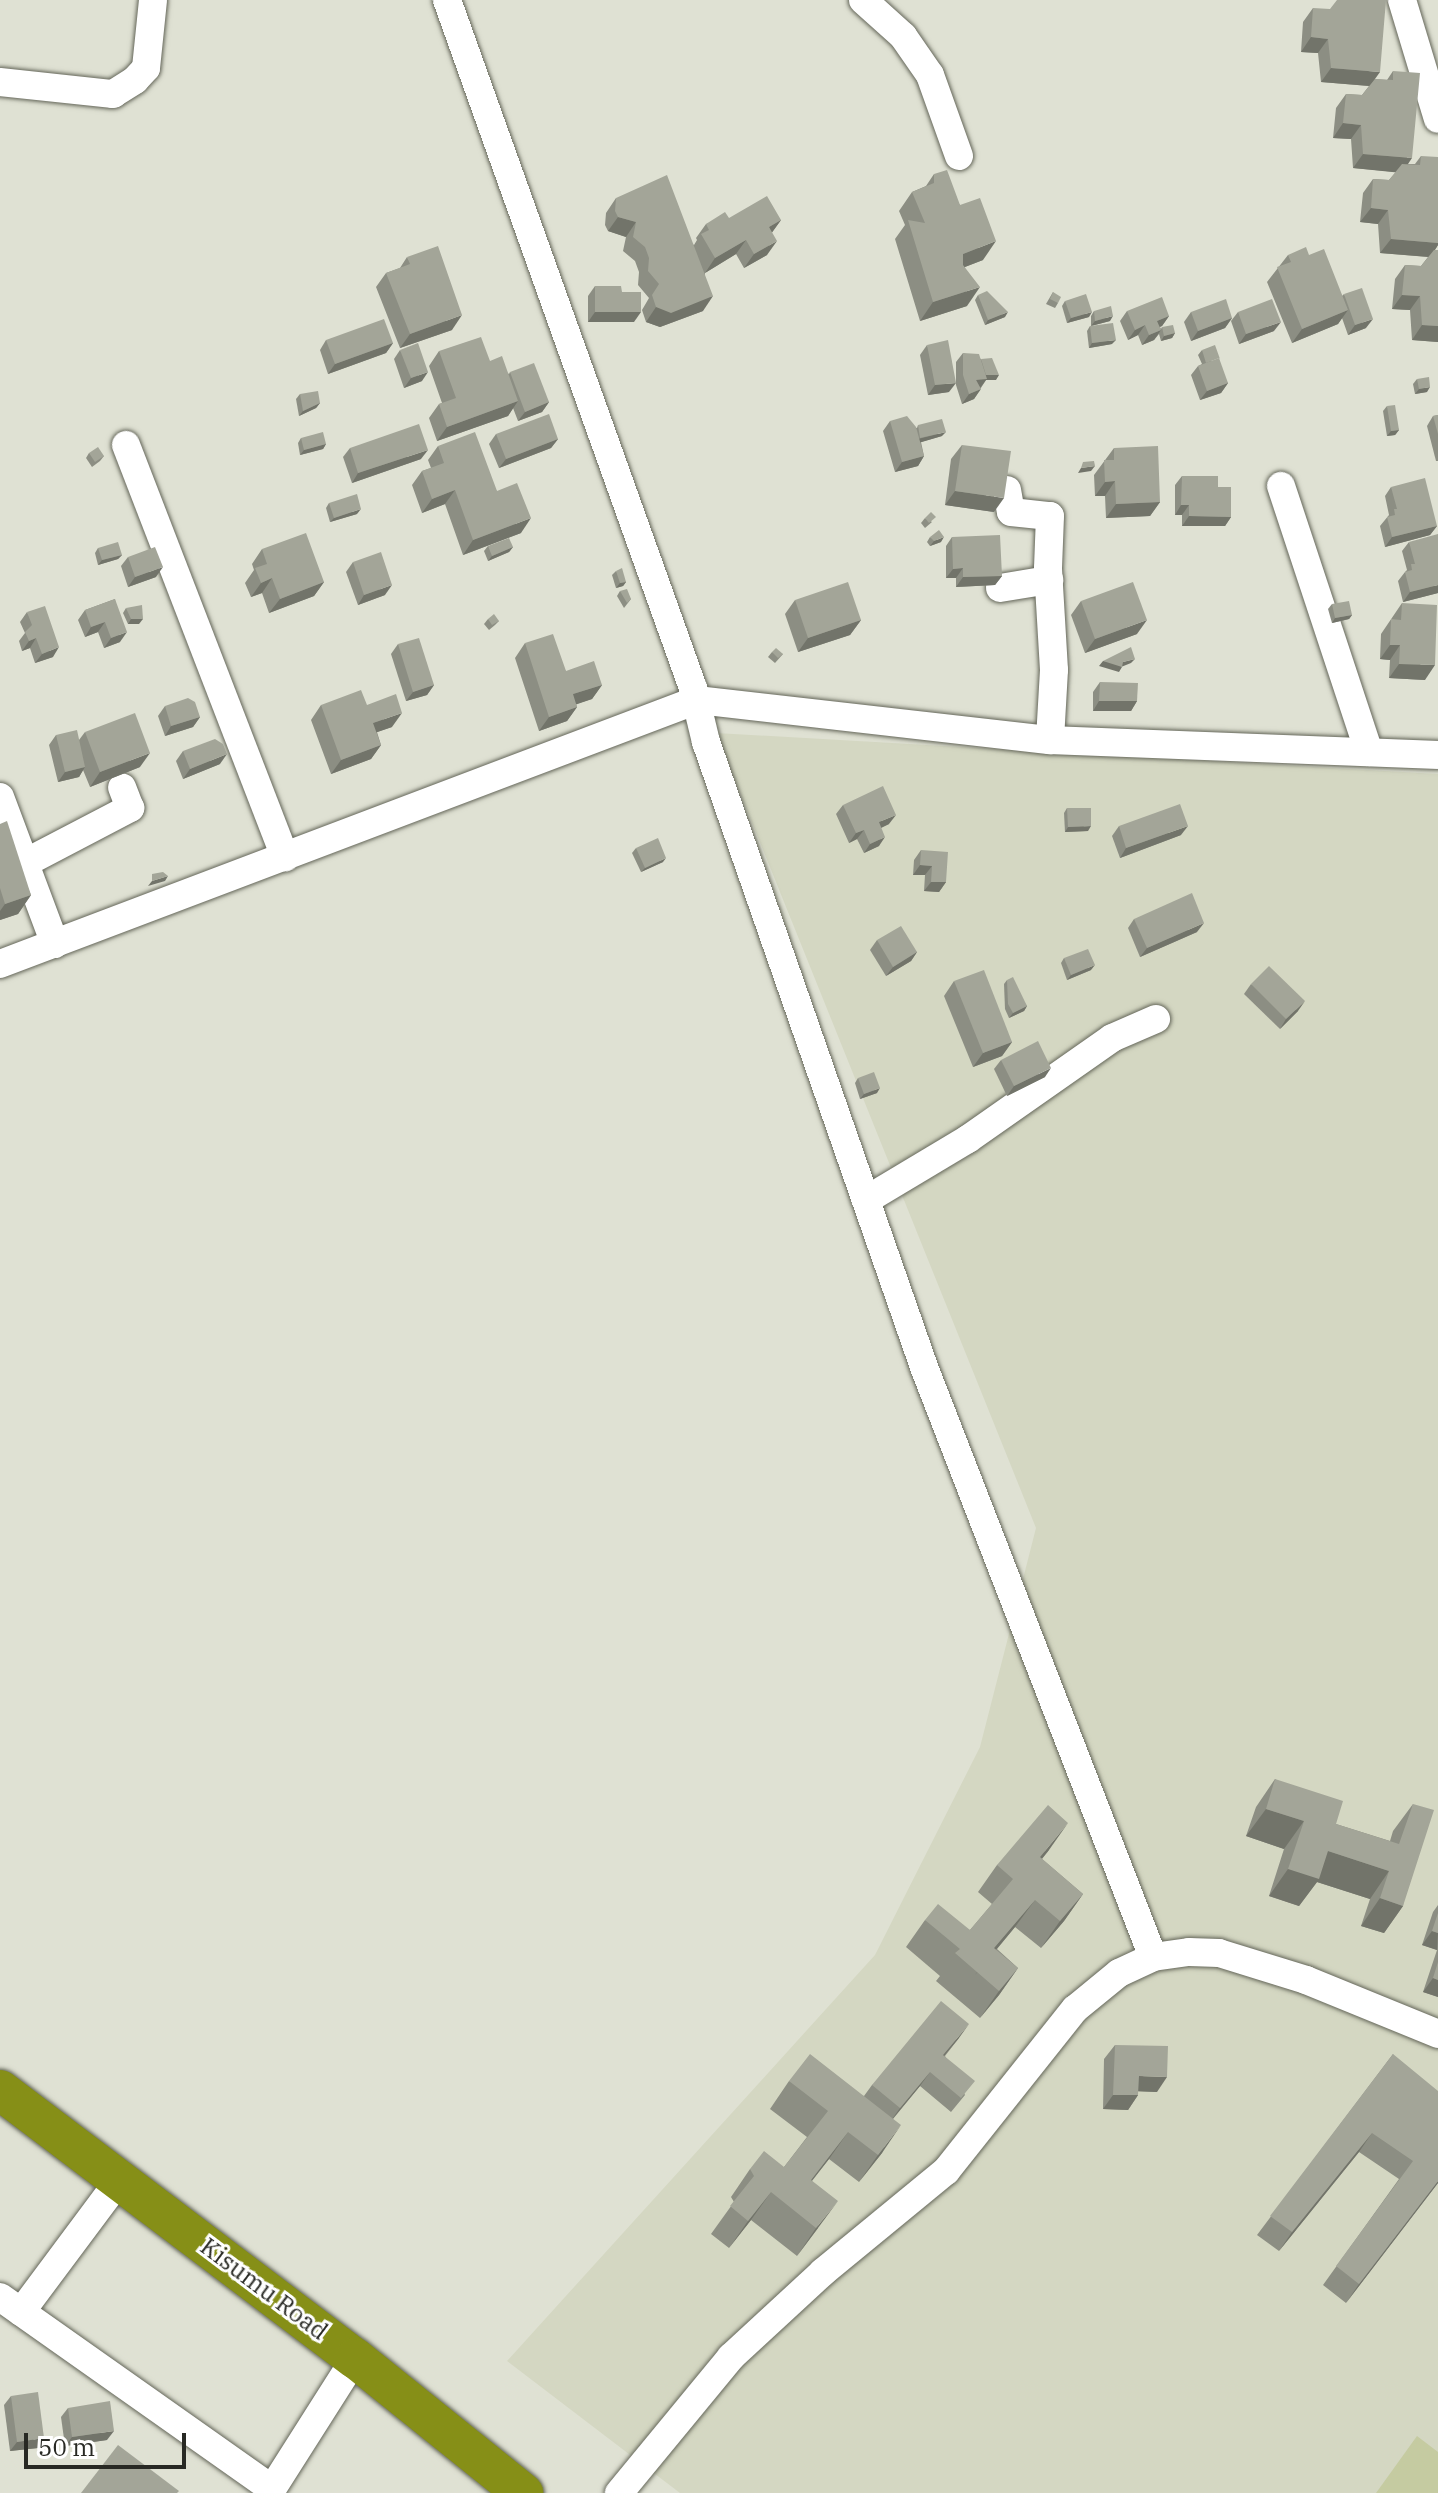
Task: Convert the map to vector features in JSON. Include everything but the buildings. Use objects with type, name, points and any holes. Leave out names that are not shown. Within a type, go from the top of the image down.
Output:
[{"type":"highway","name":"Kisumu Road","points":[[0,2090],[355,2358],[523,2493]]},
{"type":"street","points":[[0,82],[113,94],[135,80],[146,68],[153,0]]},
{"type":"street","points":[[447,0],[697,700],[711,756],[930,1382],[1153,1957]]},
{"type":"street","points":[[863,0],[903,36],[930,75],[959,156]]},
{"type":"street","points":[[1402,0],[1438,119]]},
{"type":"street","points":[[126,445],[285,857]]},
{"type":"street","points":[[1281,486],[1369,752]]},
{"type":"street","points":[[1007,490],[1011,512],[1050,516],[1049,580],[1054,670],[1050,740]]},
{"type":"street","points":[[1000,588],[1049,580]]},
{"type":"street","points":[[0,964],[697,700],[1050,740],[1438,755]]},
{"type":"street","points":[[25,863],[130,808],[122,787]]},
{"type":"street","points":[[3,813],[55,944]]},
{"type":"street","points":[[866,1200],[968,1139],[1112,1038],[1156,1019]]},
{"type":"street","points":[[619,2493],[731,2357],[823,2272],[946,2171],[1075,2009],[1119,1973],[1153,1957],[1189,1952],[1219,1953],[1306,1980],[1438,2034]]},
{"type":"street","points":[[120,2179],[11,2304],[274,2491],[355,2358]]},
{"type":"shaded area","points":[[716,733],[1438,774],[1438,2493],[680,2493],[507,2361],[875,1955],[980,1747],[1036,1528]]},
{"type":"green space","points":[[1417,2436],[1438,2452],[1438,2493],[1376,2493]]}]
